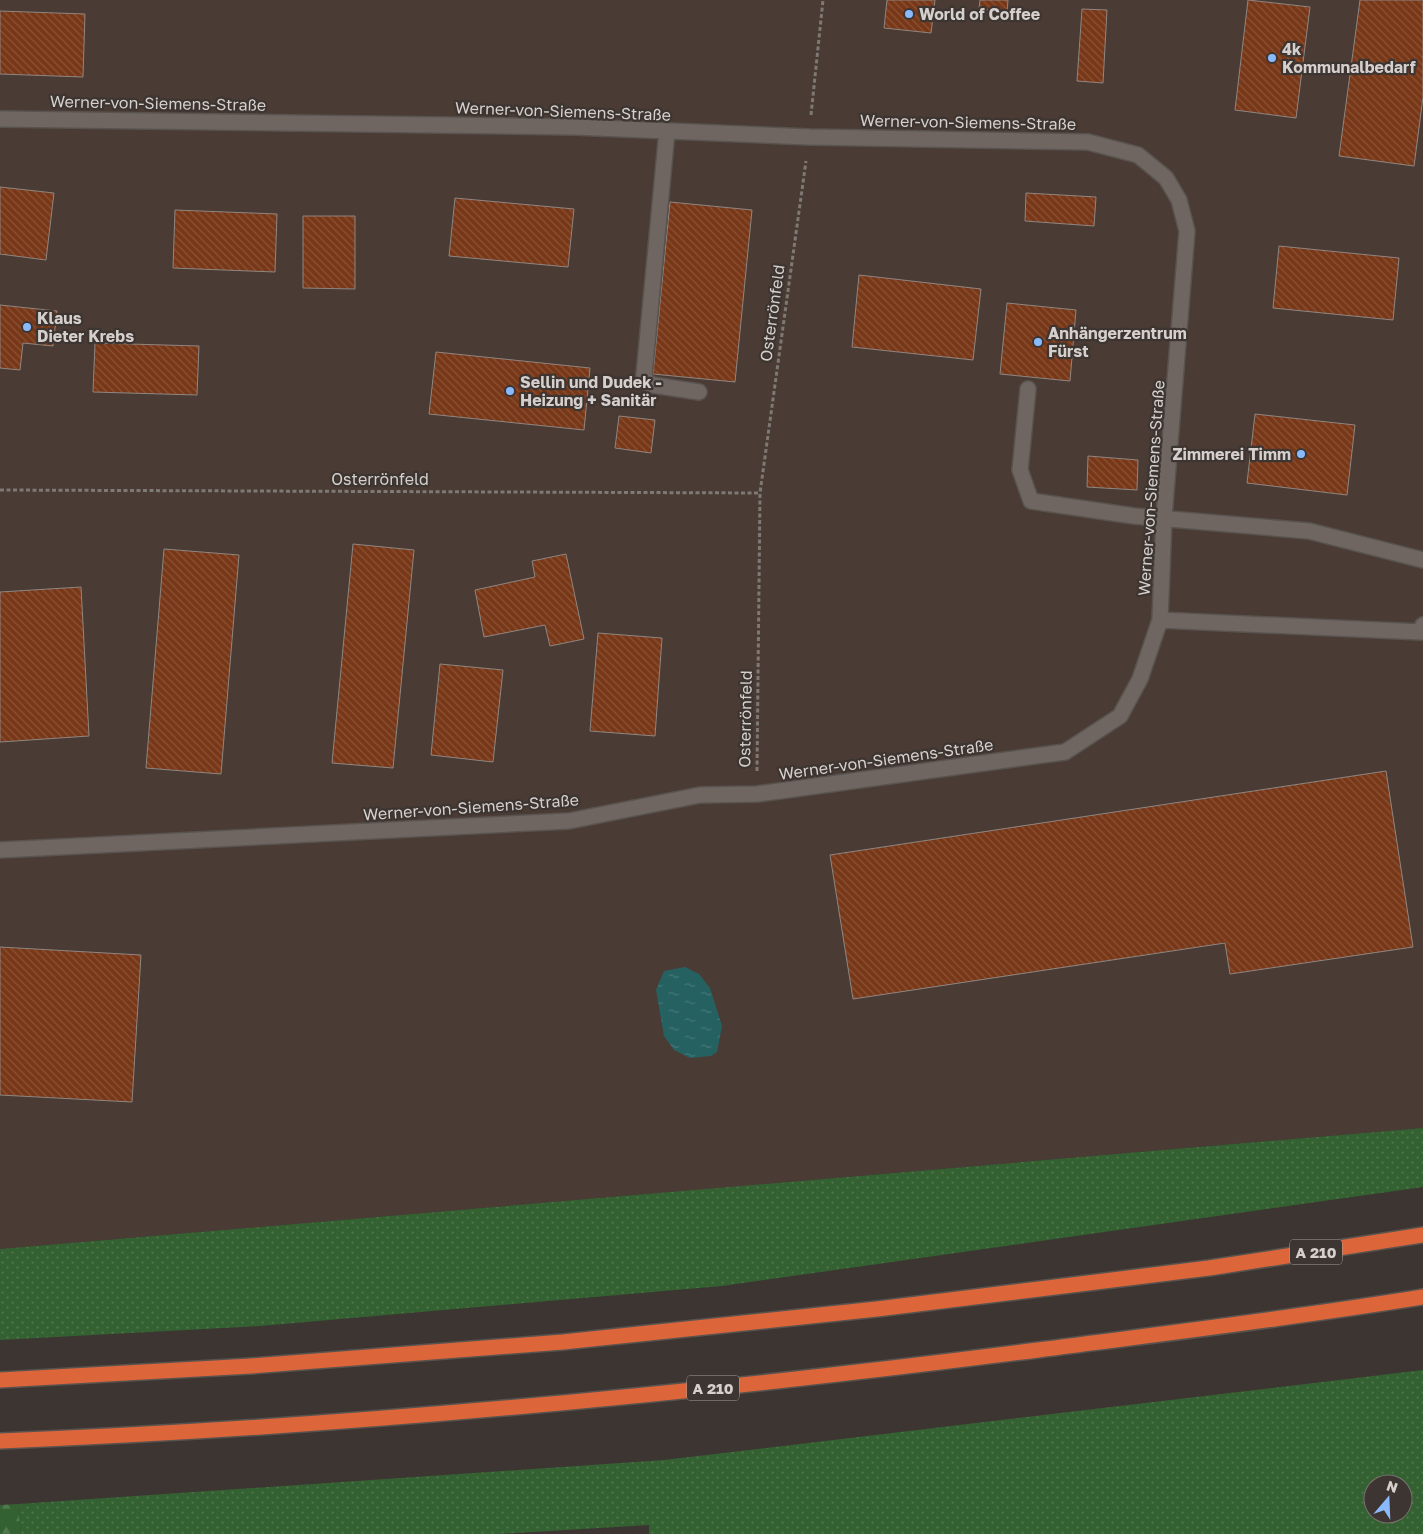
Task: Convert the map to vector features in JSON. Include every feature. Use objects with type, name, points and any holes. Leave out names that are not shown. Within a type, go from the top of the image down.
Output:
[{"type":"highway","name":"A 210","points":[[0,1380],[251,1366],[573,1341],[896,1307],[1209,1268],[1423,1235]]},
{"type":"highway","name":"A 210","points":[[0,1441],[98,1438],[262,1427],[565,1403],[859,1373],[1318,1314],[1423,1297]]},
{"type":"street","name":"Werner-von-Siemens-Straße","points":[[0,119],[554,126],[809,137],[1088,142],[1138,155],[1166,178],[1179,200],[1187,232],[1164,517],[1160,620],[1140,679],[1120,716],[1065,752],[757,794],[700,795],[569,821],[0,850]]},
{"type":"street","points":[[666,131],[644,375],[647,382],[653,385],[699,392]]},
{"type":"street","points":[[1028,389],[1020,470],[1031,501],[1134,516],[1164,517],[1310,531],[1423,560]]},
{"type":"street","points":[[1160,620],[1422,632],[1423,625]]},
{"type":"path","name":"Osterrönfeld","points":[[757,794],[760,493],[809,137],[823,0]]},
{"type":"path","name":"Osterrönfeld","points":[[0,490],[760,493]]},
{"type":"shaded area","points":[[0,0],[1423,0],[1423,1128],[0,1249]]},
{"type":"green space","points":[[1423,1128],[1423,1187],[722,1286],[260,1326],[0,1340],[0,1249]]},
{"type":"green space","points":[[1423,1370],[1423,1534],[649,1534],[649,1525],[499,1534],[21,1534],[18,1504],[664,1460]]},
{"type":"green space","points":[[18,1504],[21,1534],[0,1534],[0,1505]]},
{"type":"water","points":[[685,967],[699,974],[710,988],[722,1026],[717,1052],[711,1056],[690,1058],[674,1050],[664,1036],[656,990],[664,971]]},
{"type":"building","name":"World of Coffee","points":[[887,0],[935,0],[931,33],[884,28]]},
{"type":"building","points":[[980,0],[1008,0],[1007,12],[979,9]]},
{"type":"building","name":"4k Kommunalbedarf","points":[[1248,0],[1310,7],[1296,118],[1235,110]]},
{"type":"building","points":[[1360,0],[1423,0],[1423,97],[1414,166],[1339,156]]},
{"type":"building","points":[[1082,9],[1107,10],[1103,83],[1077,81]]},
{"type":"building","points":[[0,11],[85,14],[83,77],[0,74]]},
{"type":"building","points":[[0,187],[54,193],[46,260],[0,254]]},
{"type":"building","points":[[1026,193],[1096,197],[1094,226],[1025,221]]},
{"type":"building","points":[[455,198],[574,209],[568,267],[449,256]]},
{"type":"building","points":[[670,202],[752,210],[735,382],[653,374]]},
{"type":"building","points":[[175,210],[277,214],[275,272],[173,268]]},
{"type":"building","points":[[303,216],[355,216],[355,289],[303,288]]},
{"type":"building","points":[[1279,246],[1399,258],[1393,320],[1273,308]]},
{"type":"building","points":[[859,275],[981,289],[973,360],[852,347]]},
{"type":"building","name":"Anhängerzentrum Fürst","points":[[1007,303],[1076,310],[1070,381],[1000,374]]},
{"type":"building","name":"Klaus Dieter Krebs","points":[[0,305],[57,311],[53,346],[23,343],[20,370],[0,368]]},
{"type":"building","points":[[95,343],[199,346],[197,395],[93,392]]},
{"type":"building","name":"Sellin und Dudek - Heizung + Sanitär","points":[[436,352],[590,368],[584,430],[429,414]]},
{"type":"building","name":"Zimmerei Timm","points":[[1255,414],[1355,425],[1347,495],[1247,483]]},
{"type":"building","points":[[619,416],[655,420],[651,453],[615,448]]},
{"type":"building","points":[[1088,456],[1138,460],[1137,490],[1087,487]]},
{"type":"building","points":[[353,544],[414,550],[393,768],[332,763]]},
{"type":"building","points":[[164,549],[239,555],[221,774],[146,768]]},
{"type":"building","points":[[566,554],[584,639],[550,646],[545,625],[484,637],[475,590],[535,577],[532,561]]},
{"type":"building","points":[[81,587],[89,736],[0,742],[0,592]]},
{"type":"building","points":[[598,633],[662,638],[655,736],[590,731]]},
{"type":"building","points":[[440,664],[503,670],[493,762],[431,755]]},
{"type":"building","points":[[1386,771],[1413,947],[1230,974],[1225,943],[853,999],[830,855]]},
{"type":"building","points":[[0,947],[141,955],[132,1102],[0,1095]]},
{"type":"place","name":"World of Coffee","points":[[909,14]]},
{"type":"place","name":"4k Kommunalbedarf","points":[[1272,58]]},
{"type":"place","name":"Klaus Dieter Krebs","points":[[27,327]]},
{"type":"place","name":"Anhängerzentrum Fürst","points":[[1038,342]]},
{"type":"place","name":"Sellin und Dudek - Heizung + Sanitär","points":[[510,391]]},
{"type":"place","name":"Zimmerei Timm","points":[[1301,454]]}]
